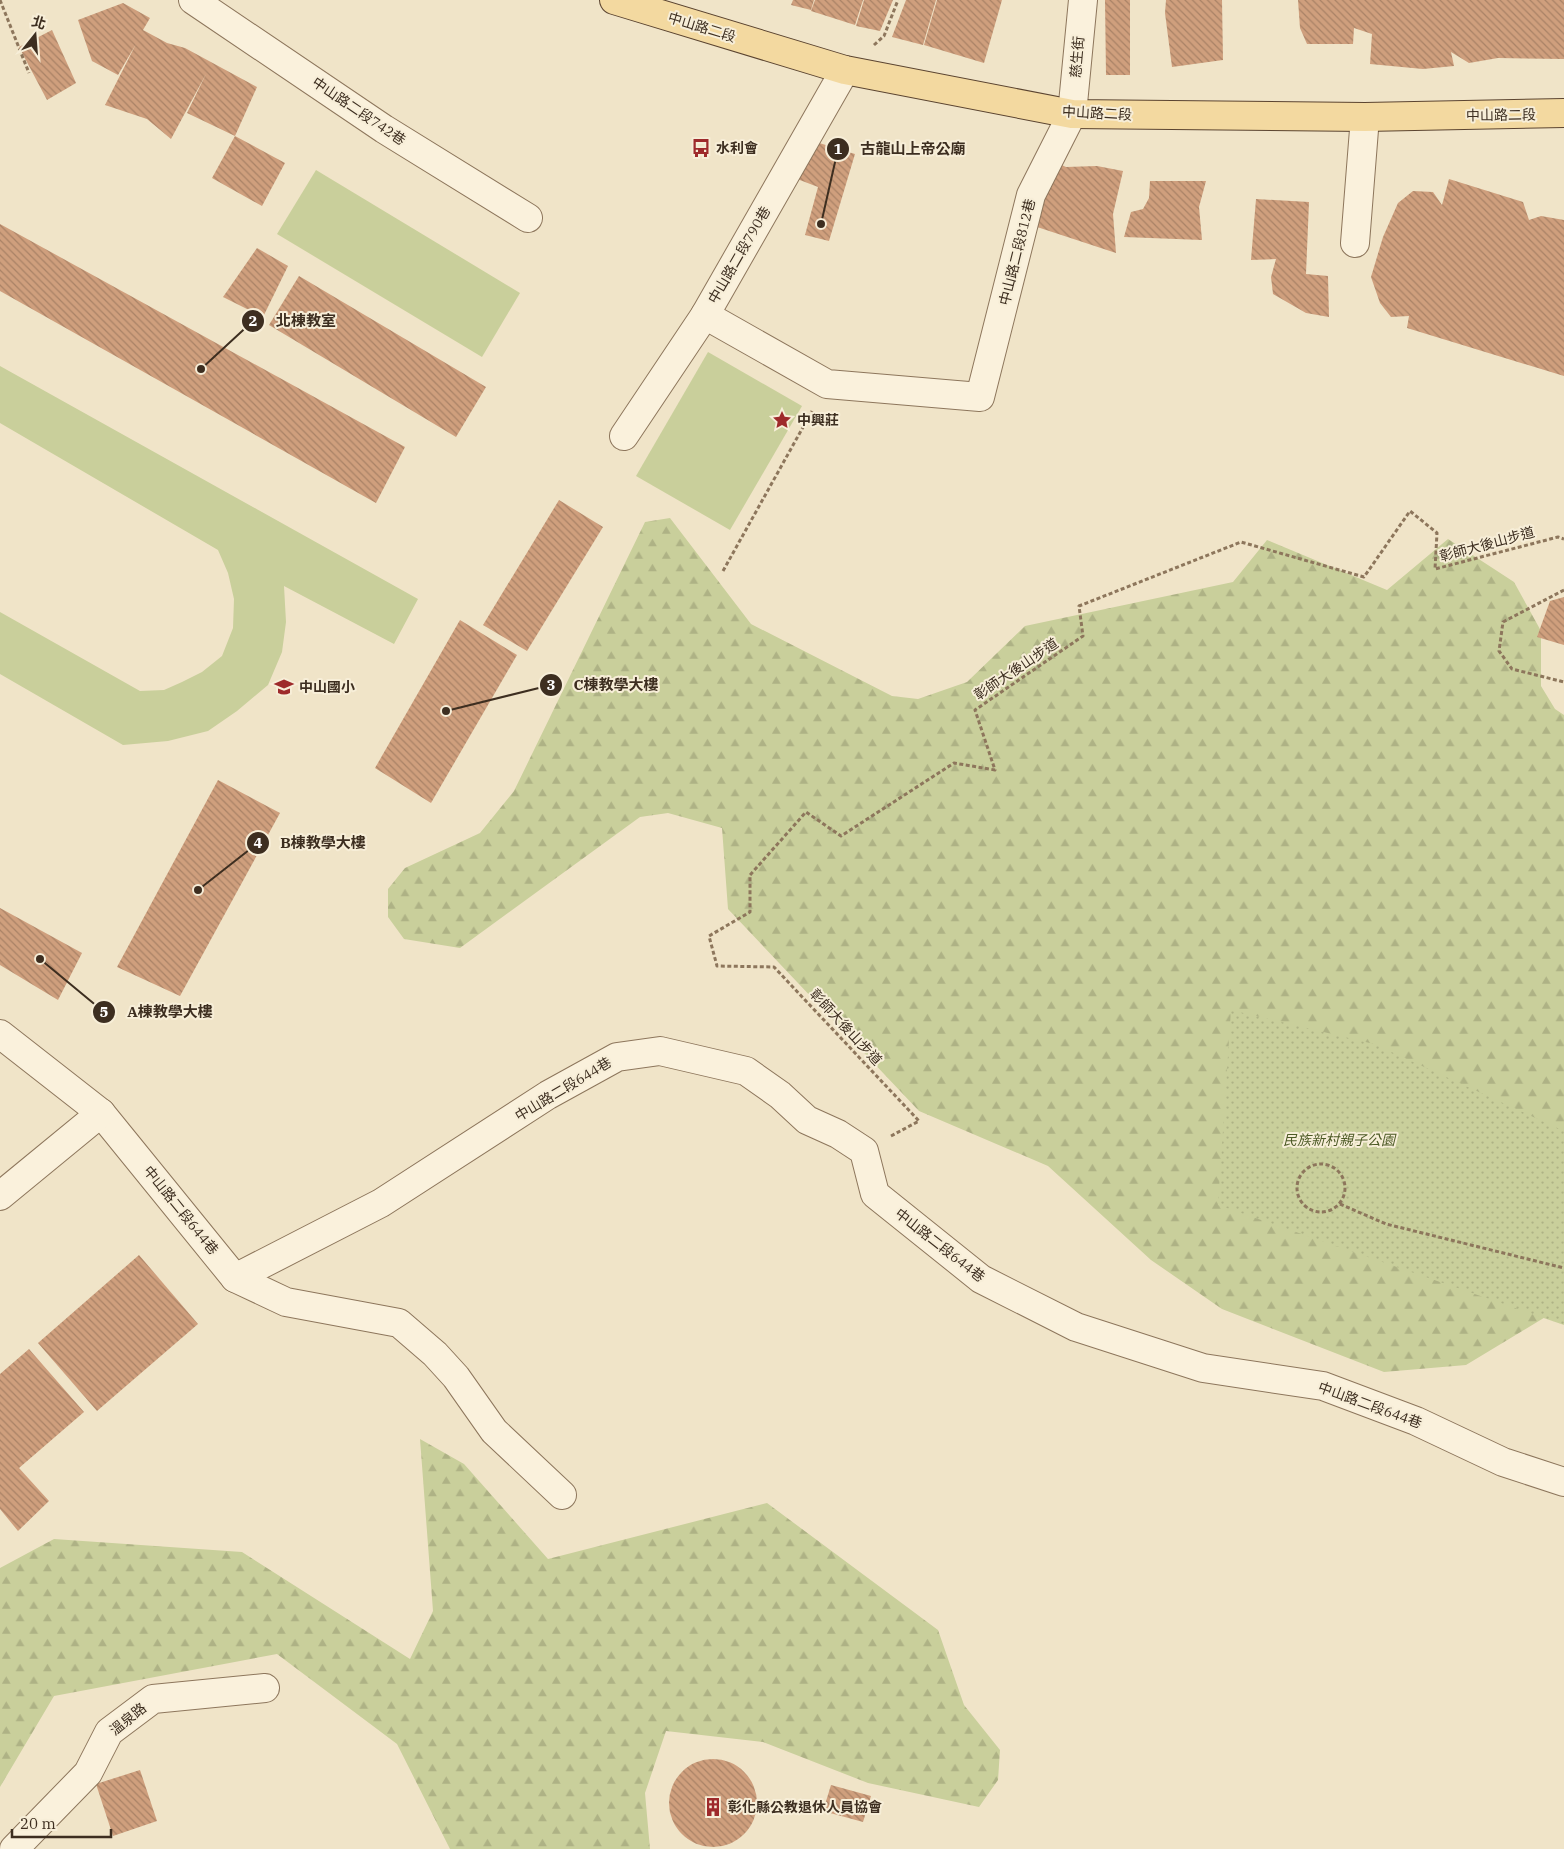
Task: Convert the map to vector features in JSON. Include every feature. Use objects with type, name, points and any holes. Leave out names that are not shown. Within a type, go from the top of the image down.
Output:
[{"type":"main road","name":"中山路二段","points":[[614,0],[845,70],[1072,114],[1365,118],[1564,114]]},
{"type":"street","name":"中山路二段742巷","points":[[193,0],[384,129],[528,218]]},
{"type":"street","name":"慈生街","points":[[1072,114],[1083,0]]},
{"type":"street","name":"中山路二段790巷","points":[[624,436],[705,315],[845,70]]},
{"type":"street","name":"中山路二段812巷","points":[[827,384],[980,397],[1031,195],[1072,114]]},
{"type":"street","points":[[1355,243],[1365,118]]},
{"type":"street","points":[[705,315],[827,384]]},
{"type":"street","name":"中山路二段644巷","points":[[0,1034],[101,1113],[235,1278],[381,1203],[548,1095],[617,1056],[660,1051],[746,1072],[780,1095],[807,1120],[838,1134],[864,1152],[874,1194],[981,1279],[1076,1327],[1204,1368],[1323,1386],[1416,1421],[1503,1462],[1564,1482]]},
{"type":"street","points":[[0,1196],[101,1113]]},
{"type":"street","points":[[235,1278],[286,1302],[399,1323],[436,1354],[456,1376],[494,1431],[562,1495]]},
{"type":"street","name":"溫泉路","points":[[14,1849],[88,1773],[109,1732],[153,1700],[265,1688]]},
{"type":"path","points":[[0,0],[29,73]]},
{"type":"path","points":[[845,70],[884,36],[898,0]]},
{"type":"path","points":[[723,571],[827,384]]},
{"type":"path","name":"彰師大後山步道","points":[[864,1152],[919,1121],[774,967],[716,966],[709,936],[750,912],[750,875],[806,812],[841,836],[954,763],[995,770],[975,710],[1083,636],[1079,606],[1241,542],[1364,577],[1410,511],[1437,533],[1435,570],[1558,537],[1564,539]]},
{"type":"path","points":[[1564,590],[1503,622],[1499,651],[1512,668],[1564,682]]},
{"type":"path","points":[[1313,1165],[1329,1165],[1336,1169],[1341,1174],[1346,1190],[1340,1204],[1326,1212],[1309,1210],[1298,1198],[1296,1190],[1300,1174],[1313,1165]]},
{"type":"path","points":[[1340,1204],[1386,1224],[1564,1268]]},
{"type":"green space","points":[[316,170],[520,293],[482,357],[277,234]]},
{"type":"green space","points":[[708,352],[802,406],[730,530],[636,476]]},
{"type":"green space","points":[[0,366],[418,599],[394,644],[284,586],[286,622],[282,652],[268,685],[237,711],[208,731],[168,741],[123,745],[0,674],[0,612],[140,691],[164,690],[202,672],[222,656],[233,628],[234,599],[228,573],[218,550],[0,423]]},
{"type":"green space","points":[[670,518],[751,624],[892,696],[918,699],[967,682],[1025,626],[1233,582],[1267,540],[1387,590],[1448,539],[1514,582],[1541,631],[1541,686],[1555,709],[1564,715],[1564,1215],[1552,1313],[1466,1365],[1384,1372],[1222,1309],[1151,1260],[1048,1166],[919,1111],[728,909],[722,828],[668,813],[640,817],[460,948],[404,939],[388,917],[388,889],[405,868],[480,833],[514,791],[645,522]]},
{"type":"green space","name":"民族新村親子公園","points":[[1231,1010],[1374,1044],[1564,1131],[1564,1325],[1218,1205]]},
{"type":"green space","points":[[420,1439],[464,1464],[548,1559],[767,1503],[938,1630],[964,1705],[1000,1750],[998,1780],[979,1807],[868,1783],[763,1742],[666,1731],[645,1793],[650,1849],[450,1849],[397,1744],[277,1654],[54,1696],[0,1787],[0,1568],[54,1539],[242,1552],[410,1659],[433,1611]]},
{"type":"building","points":[[793,0],[814,0],[811,10],[791,5]]},
{"type":"building","points":[[815,0],[863,0],[855,25],[811,11]]},
{"type":"building","points":[[864,0],[893,0],[880,31],[856,26]]},
{"type":"building","points":[[906,0],[936,0],[923,45],[892,37]]},
{"type":"building","points":[[937,0],[1002,0],[984,63],[924,45]]},
{"type":"building","points":[[1105,0],[1130,0],[1130,75],[1106,75]]},
{"type":"building","points":[[1166,0],[1222,0],[1223,60],[1172,67],[1165,13]]},
{"type":"building","points":[[1298,0],[1564,0],[1564,59],[1498,58],[1469,63],[1451,52],[1454,66],[1423,69],[1370,64],[1372,34],[1354,28],[1353,44],[1307,44],[1300,28]]},
{"type":"building","points":[[123,3],[150,18],[143,30],[167,43],[185,48],[257,87],[235,136],[187,113],[206,74],[171,139],[147,119],[105,105],[136,44],[118,75],[92,61],[78,20]]},
{"type":"building","points":[[52,30],[76,83],[47,100],[19,47]]},
{"type":"building","points":[[235,136],[285,163],[262,206],[212,178]]},
{"type":"building","points":[[816,142],[855,154],[829,241],[805,235],[818,187],[792,177]]},
{"type":"building","points":[[1051,160],[1066,167],[1097,166],[1123,171],[1113,214],[1116,253],[1031,225]]},
{"type":"building","points":[[1449,179],[1523,202],[1529,220],[1541,216],[1564,220],[1564,376],[1407,328],[1409,316],[1391,317],[1380,303],[1371,277],[1383,237],[1398,203],[1413,191],[1433,192],[1442,205]]},
{"type":"building","points":[[1150,181],[1206,181],[1199,207],[1202,240],[1124,237],[1131,212],[1143,209],[1149,198]]},
{"type":"building","points":[[1256,199],[1309,202],[1306,274],[1328,276],[1329,317],[1306,313],[1273,294],[1271,277],[1276,259],[1251,260]]},
{"type":"building","points":[[0,224],[405,447],[376,503],[0,291]]},
{"type":"building","points":[[257,248],[288,266],[263,317],[223,297]]},
{"type":"building","points":[[299,276],[486,387],[456,437],[269,325]]},
{"type":"building","points":[[559,500],[603,527],[527,651],[483,625]]},
{"type":"building","points":[[1564,597],[1564,645],[1537,637],[1550,601]]},
{"type":"building","points":[[460,620],[517,655],[431,803],[375,768]]},
{"type":"building","points":[[218,780],[280,813],[180,996],[117,967]]},
{"type":"building","points":[[0,908],[82,953],[58,1000],[0,965]]},
{"type":"building","points":[[139,1255],[198,1324],[97,1411],[38,1343]]},
{"type":"building","points":[[29,1349],[84,1412],[19,1468],[49,1501],[18,1531],[0,1509],[0,1374]]},
{"type":"building","name":"彰化縣公教退休人員協會","points":[[713,1759],[730,1763],[744,1772],[753,1786],[757,1803],[753,1820],[744,1834],[730,1843],[713,1847],[696,1843],[682,1834],[673,1820],[669,1803],[673,1786],[682,1772],[696,1763]]},
{"type":"building","points":[[140,1770],[157,1821],[113,1836],[96,1784]]},
{"type":"building","points":[[831,1785],[871,1796],[863,1822],[823,1811]]},
{"type":"place","name":"水利會","points":[[701,148]]},
{"type":"place","name":"古龍山上帝公廟","points":[[821,224]]},
{"type":"place","name":"北棟教室","points":[[201,369]]},
{"type":"place","name":"中興莊","points":[[782,420]]},
{"type":"place","name":"中山國小","points":[[284,687]]},
{"type":"place","name":"C棟教學大樓","points":[[446,711]]},
{"type":"place","name":"B棟教學大樓","points":[[198,890]]},
{"type":"place","name":"A棟教學大樓","points":[[40,959]]},
{"type":"place","name":"彰化縣公教退休人員協會","points":[[713,1807]]}]
